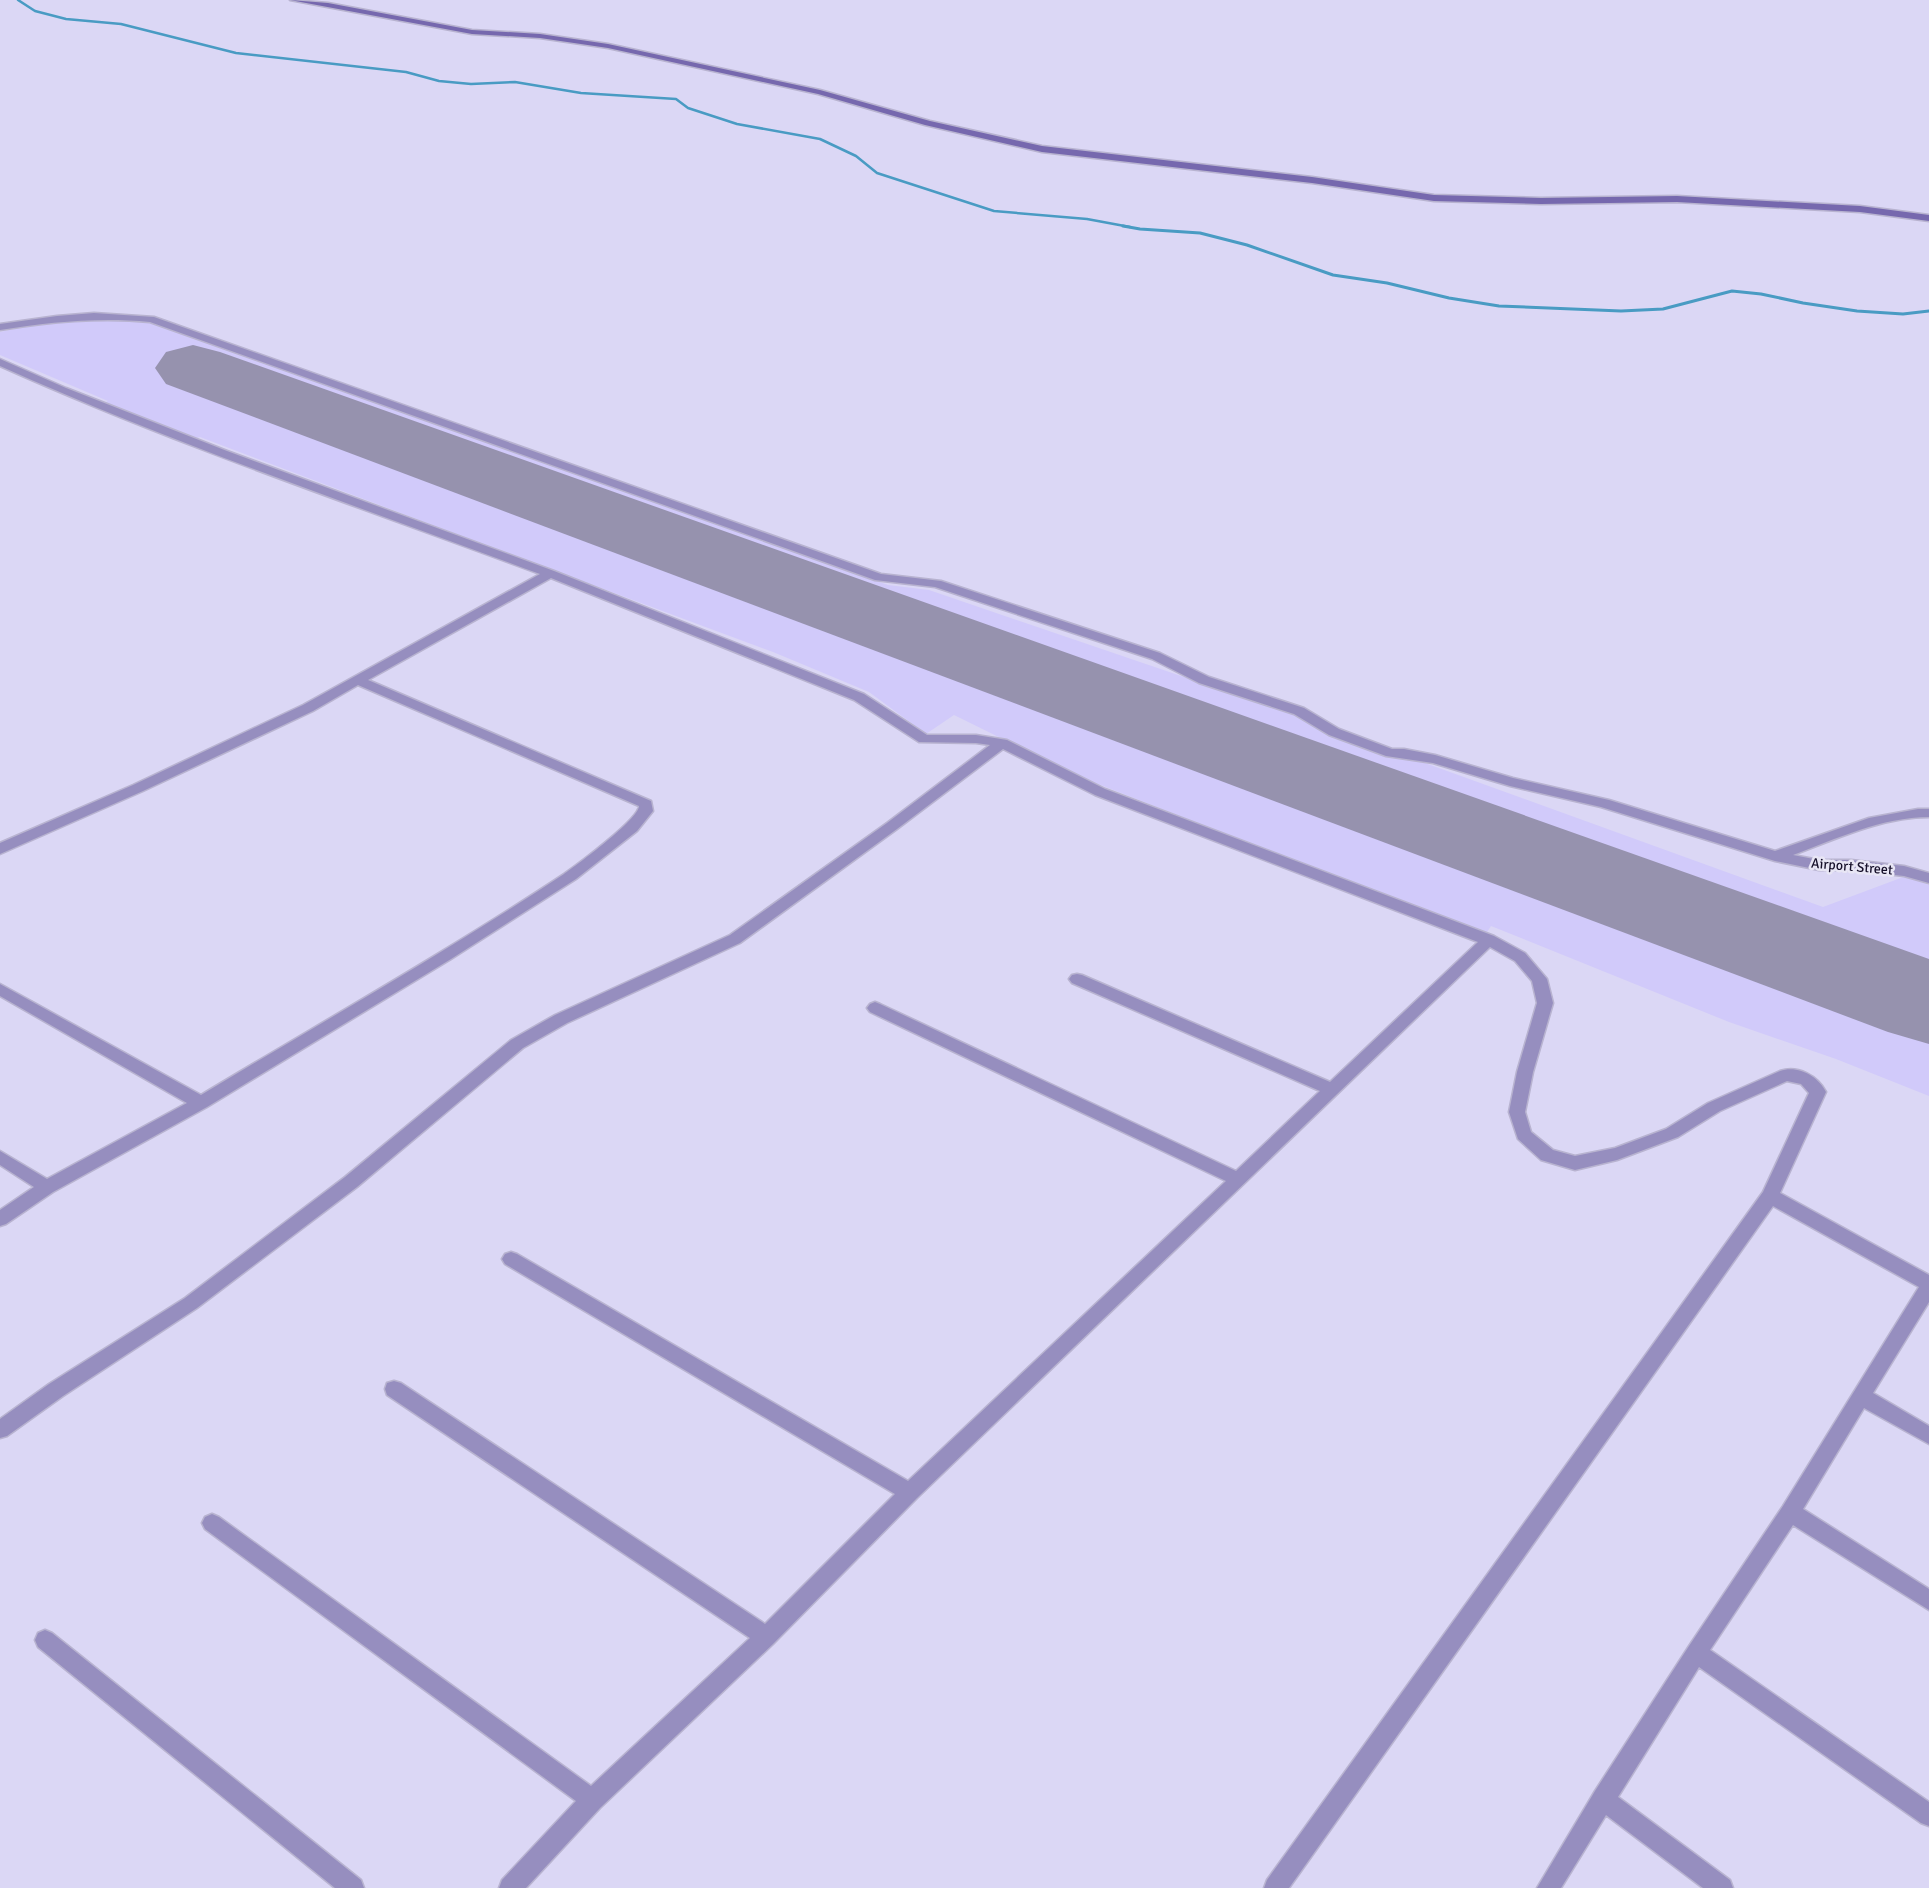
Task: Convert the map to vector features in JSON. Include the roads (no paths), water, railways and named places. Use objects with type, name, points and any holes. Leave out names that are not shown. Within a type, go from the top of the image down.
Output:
[{"type":"main road","points":[[294,0],[472,32],[540,36],[608,46],[820,92],[928,122],[1042,149],[1312,180],[1434,198],[1541,200],[1676,199],[1860,210],[1929,218]]},
{"type":"street","name":"Airport Street","points":[[0,327],[89,315],[121,315],[150,319],[879,577],[937,584],[1156,656],[1204,680],[1300,711],[1334,732],[1391,753],[1404,753],[1435,759],[1510,782],[1604,803],[1775,856],[1819,865],[1851,864],[1904,871],[1929,878]]},
{"type":"street","points":[[0,362],[62,390],[224,453],[550,574],[858,697],[924,739],[976,739],[1002,743],[1100,792],[1489,940],[1520,957],[1538,979],[1544,1003],[1525,1072],[1517,1112],[1524,1135],[1547,1155],[1575,1163],[1616,1154],[1672,1133],[1714,1107],[1786,1075],[1806,1079],[1818,1092],[1770,1196],[1275,1888]]},
{"type":"street","points":[[0,849],[147,784],[308,708],[550,574]]},
{"type":"street","points":[[0,1220],[47,1187],[201,1103],[446,955],[571,876],[632,828],[646,812],[646,804],[357,680]]},
{"type":"street","points":[[0,1430],[56,1390],[191,1303],[351,1182],[517,1044],[561,1019],[735,939],[892,826],[1002,743]]},
{"type":"street","points":[[1775,856],[1874,821],[1918,813],[1929,813]]},
{"type":"street","points":[[510,1888],[592,1800],[766,1637],[910,1492],[1489,940]]},
{"type":"street","points":[[1077,979],[1332,1090]]},
{"type":"street","points":[[0,989],[201,1103]]},
{"type":"street","points":[[875,1008],[1238,1179]]},
{"type":"street","points":[[0,1157],[47,1187]]},
{"type":"street","points":[[1548,1888],[1696,1653],[1790,1512],[1929,1285],[1770,1196]]},
{"type":"street","points":[[511,1259],[910,1492]]},
{"type":"street","points":[[394,1389],[766,1637]]},
{"type":"street","points":[[1861,1396],[1929,1436]]},
{"type":"street","points":[[1790,1512],[1929,1600]]},
{"type":"street","points":[[212,1523],[592,1800]]},
{"type":"street","points":[[45,1640],[353,1888]]},
{"type":"street","points":[[1696,1653],[1929,1815]]},
{"type":"street","points":[[1603,1799],[1722,1888]]},
{"type":"waterway","points":[[18,0],[35,11],[66,19],[121,24],[236,53],[406,72],[439,81],[471,84],[515,82],[581,93],[676,99],[688,108],[737,124],[820,139],[856,156],[877,173],[994,211],[1087,219],[1130,227]]},
{"type":"waterway","points":[[1123,226],[1200,233],[1247,245],[1333,275],[1387,283],[1449,298],[1499,306],[1621,311],[1663,309],[1732,291],[1761,294],[1803,303],[1857,311],[1903,314],[1929,311]]}]
